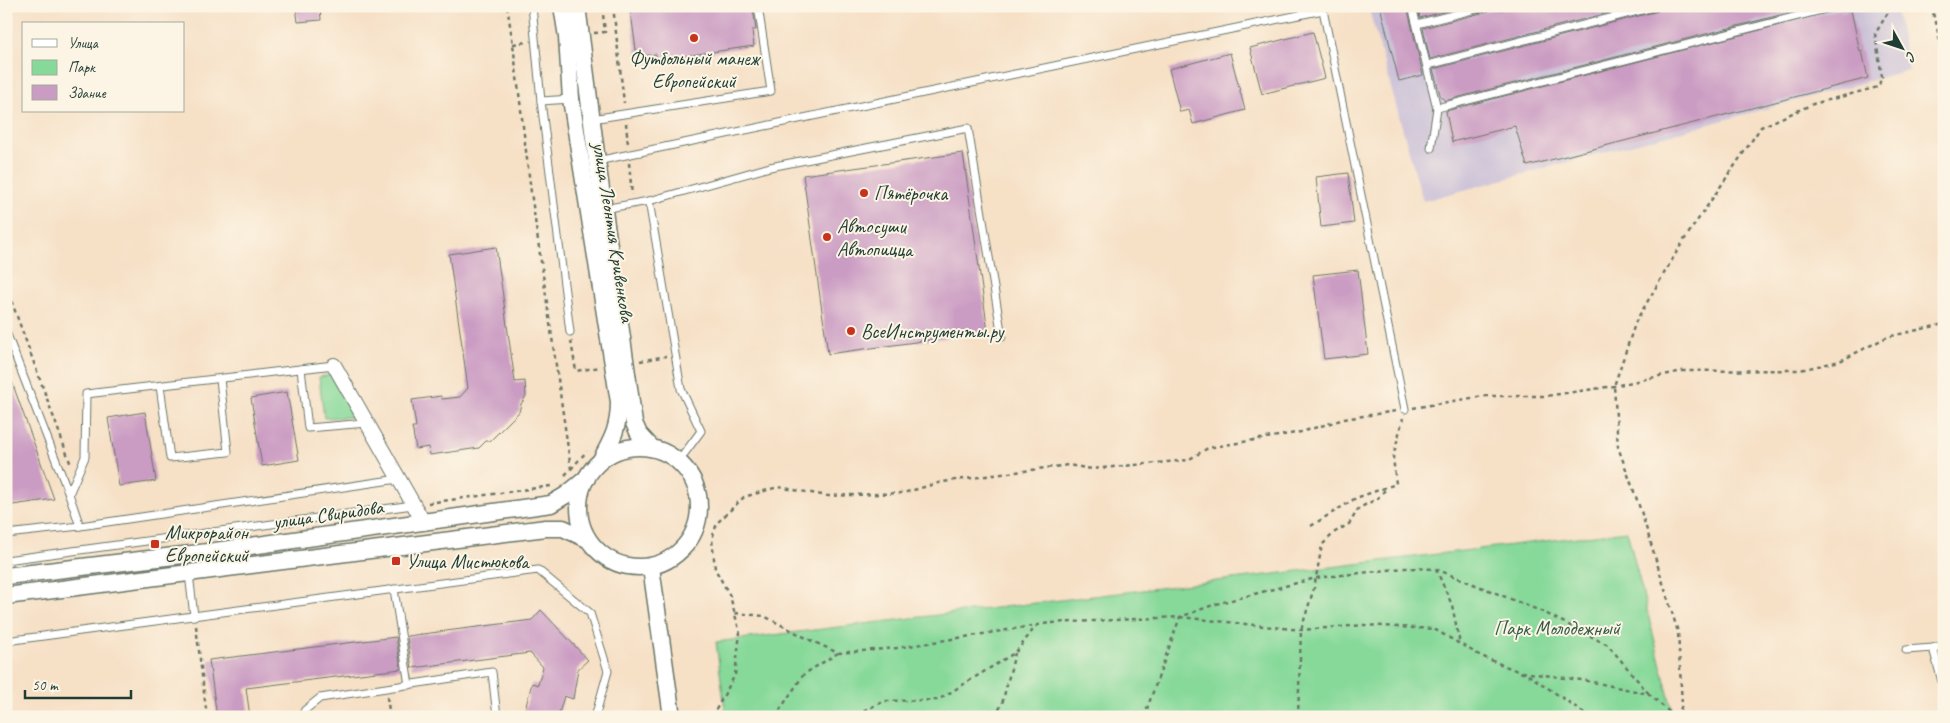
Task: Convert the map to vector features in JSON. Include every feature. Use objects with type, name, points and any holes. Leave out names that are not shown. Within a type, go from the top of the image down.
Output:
[{"type":"street","name":"улица Леонтия Кривенкова","points":[[562,6],[567,37],[571,99],[619,402],[619,422],[601,460]]},
{"type":"street","name":"улица Леонтия Кривенкова","points":[[577,6],[603,209],[634,423],[640,434],[652,448]]},
{"type":"street","points":[[334,365],[424,523]]},
{"type":"street","points":[[634,446],[652,448],[671,455],[690,473],[698,493],[699,517],[688,542],[670,560],[652,567],[635,568],[618,564],[596,551],[585,538],[580,504],[586,478],[601,460],[618,450],[634,446]]},
{"type":"street","name":"улица Свиридова","points":[[6,576],[424,523],[550,504],[566,495],[586,478]]},
{"type":"street","name":"улица Свиридова","points":[[6,596],[546,528],[563,528],[585,538]]},
{"type":"street","points":[[652,567],[672,717]]},
{"type":"lane","points":[[532,6],[541,101],[570,332]]},
{"type":"lane","points":[[591,119],[771,91],[758,6]]},
{"type":"lane","points":[[1412,6],[1437,108],[1431,148]]},
{"type":"lane","points":[[1417,24],[1488,6]]},
{"type":"lane","points":[[1428,65],[1657,6]]},
{"type":"lane","points":[[1437,108],[1837,6]]},
{"type":"lane","points":[[597,161],[1322,8],[1405,409]]},
{"type":"lane","points":[[541,101],[571,99]]},
{"type":"lane","points":[[603,209],[649,201],[770,167],[968,128],[1002,337]]},
{"type":"lane","points":[[649,201],[681,389],[701,431],[678,462]]},
{"type":"lane","points":[[6,332],[80,526]]},
{"type":"lane","points":[[69,494],[85,457],[86,394],[334,365]]},
{"type":"lane","points":[[301,369],[308,428],[366,423]]},
{"type":"lane","points":[[160,386],[170,458],[228,452],[220,378]]},
{"type":"lane","points":[[6,534],[80,526],[398,479]]},
{"type":"lane","points":[[6,560],[413,505]]},
{"type":"lane","points":[[6,641],[538,570],[590,614],[608,671],[595,717]]},
{"type":"lane","points":[[189,574],[194,616]]},
{"type":"lane","points":[[394,590],[409,685]]},
{"type":"lane","points":[[1906,650],[1933,648],[1944,645]]},
{"type":"lane","points":[[1933,648],[1944,689]]},
{"type":"lane","points":[[301,717],[305,710],[320,698],[492,672],[497,717]]},
{"type":"path","points":[[507,6],[531,192],[571,469]]},
{"type":"path","points":[[1180,617],[1216,604],[1316,578],[1405,568],[1436,570],[1543,612],[1608,645],[1649,694],[1676,717],[1682,705],[1678,632],[1641,511],[1618,447],[1614,386],[1636,321],[1682,243],[1761,127],[1814,104],[1878,87],[1882,76],[1875,34],[1892,6]]},
{"type":"path","points":[[1930,6],[1936,22],[1944,63]]},
{"type":"path","points":[[6,286],[76,478]]},
{"type":"path","points":[[712,717],[735,675],[740,633],[730,596],[715,568],[712,539],[717,523],[744,497],[778,487],[828,496],[903,493],[942,482],[1068,465],[1092,469],[1188,460],[1208,448],[1301,432],[1344,419],[1483,396],[1546,396],[1614,386],[1682,371],[1800,370],[1840,361],[1887,337],[1944,324]]},
{"type":"path","points":[[570,332],[576,371],[599,368],[601,376]]},
{"type":"path","points":[[1311,526],[1356,498],[1396,484],[1393,457],[1405,409]]},
{"type":"path","points":[[560,480],[591,447]]},
{"type":"path","points":[[413,505],[555,485]]},
{"type":"path","points":[[1298,717],[1301,630],[1316,578],[1322,545],[1335,532],[1349,524],[1358,508],[1377,499],[1386,489]]},
{"type":"path","points":[[1436,570],[1452,605],[1460,644]]},
{"type":"path","points":[[734,613],[764,616],[838,653]]},
{"type":"path","points":[[194,616],[206,717]]},
{"type":"path","points":[[1144,717],[1180,617]]},
{"type":"path","points":[[775,717],[804,674],[838,653],[896,648],[1050,623],[1180,617],[1301,630],[1364,624],[1434,629],[1481,656],[1532,677],[1590,717]]},
{"type":"path","points":[[849,717],[885,702],[938,700],[1016,652],[1037,625]]},
{"type":"path","points":[[995,717],[1002,704],[1016,652]]},
{"type":"path","points":[[1518,671],[1588,681],[1649,694]]},
{"type":"path","points":[[386,688],[390,717]]},
{"type":"shaded area","points":[[1368,6],[1895,6],[1909,70],[1423,201]]},
{"type":"green space","points":[[331,375],[355,417],[324,418],[319,377]]},
{"type":"green space","name":"Парк Молодежный","points":[[1627,531],[1674,717],[726,717],[716,642]]},
{"type":"building","points":[[320,6],[321,20],[298,22],[296,7]]},
{"type":"building","name":"Футбольный манеж Европейский","points":[[630,6],[749,6],[749,10],[753,9],[756,30],[752,30],[754,46],[656,60],[656,54],[637,57]]},
{"type":"building","points":[[1380,6],[1407,6],[1423,75],[1399,81]]},
{"type":"building","points":[[1418,6],[1465,6],[1420,18]]},
{"type":"building","points":[[1493,6],[1499,6],[1500,10],[1516,6],[1635,6],[1430,59],[1423,28],[1489,11]]},
{"type":"building","points":[[1662,6],[1815,6],[1444,101],[1444,98],[1441,98],[1433,69],[1658,11]]},
{"type":"building","points":[[1841,9],[1841,12],[1851,10],[1868,78],[1527,166],[1515,126],[1452,142],[1446,111]]},
{"type":"building","points":[[1313,32],[1325,78],[1262,94],[1250,48]]},
{"type":"building","points":[[1230,53],[1245,110],[1193,124],[1189,110],[1180,112],[1169,69]]},
{"type":"building","points":[[963,153],[988,332],[828,354],[803,175]]},
{"type":"building","points":[[1348,173],[1354,223],[1321,227],[1316,177]]},
{"type":"building","points":[[496,247],[515,382],[525,381],[526,396],[519,412],[490,441],[486,441],[479,448],[430,455],[429,447],[416,449],[412,427],[416,427],[412,400],[441,396],[442,399],[460,397],[468,388],[449,254]]},
{"type":"building","points":[[1358,270],[1368,354],[1324,359],[1313,275]]},
{"type":"building","points":[[6,371],[8,371],[54,499],[6,506]]},
{"type":"building","points":[[287,392],[299,460],[262,466],[251,398]]},
{"type":"building","points":[[145,412],[156,481],[119,486],[108,418]]},
{"type":"building","points":[[541,610],[588,660],[578,669],[573,699],[564,696],[558,717],[523,717],[532,683],[538,685],[543,667],[530,653],[412,668],[407,636],[532,620]]},
{"type":"building","points":[[396,637],[401,669],[246,688],[250,717],[217,717],[209,660]]},
{"type":"place","name":"Футбольный манеж Европейский","points":[[694,38]]},
{"type":"place","name":"Пятёрочка","points":[[864,193]]},
{"type":"place","name":"Автосуши Автопицца","points":[[827,237]]},
{"type":"place","name":"ВсеИнструменты.ру","points":[[851,331]]},
{"type":"place","name":"Микрорайон Европейский","points":[[155,544]]},
{"type":"place","name":"Улица Мистюкова","points":[[396,561]]}]
